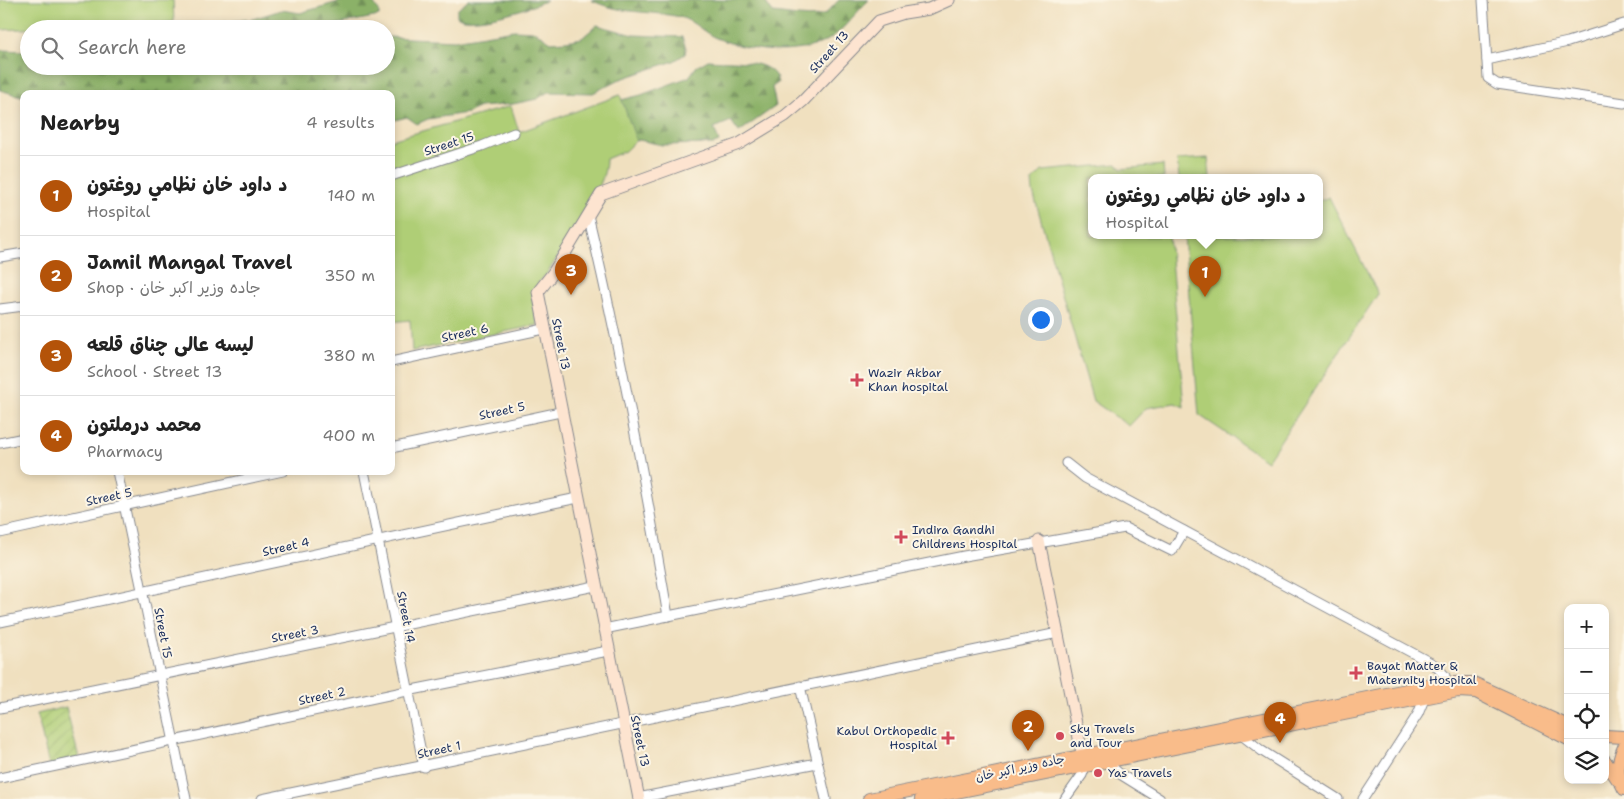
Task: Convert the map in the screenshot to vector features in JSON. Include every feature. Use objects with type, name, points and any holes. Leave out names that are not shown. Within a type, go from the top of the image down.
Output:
[{"type":"main road","points":[[921,799],[1083,761],[1239,728],[1473,683],[1564,724]]},
{"type":"main road","points":[[1239,728],[1425,697],[1447,688],[1476,692],[1564,737]]},
{"type":"main road","points":[[1609,736],[1624,737]]},
{"type":"main road","points":[[1622,786],[1617,770],[1619,758],[1624,747]]},
{"type":"main road","name":"جاده وزیر اکبر خان","points":[[869,799],[910,795],[1083,761]]},
{"type":"main road","points":[[1609,767],[1622,786]]},
{"type":"street","name":"Street 13","points":[[638,799],[560,412],[538,292],[553,273],[601,194],[739,144],[785,116],[803,101],[879,21],[904,13],[929,9],[949,0]]},
{"type":"street","points":[[1483,0],[1488,78],[1497,84],[1624,103]]},
{"type":"street","points":[[1487,60],[1568,42],[1624,24]]},
{"type":"street","name":"Street 15","points":[[395,175],[482,146],[514,133]]},
{"type":"street","points":[[588,215],[614,323],[640,450],[668,616]]},
{"type":"street","points":[[0,257],[20,254]]},
{"type":"street","points":[[0,309],[20,306]]},
{"type":"street","name":"Street 6","points":[[395,361],[544,329]]},
{"type":"street","name":"Street 5","points":[[395,447],[560,412]]},
{"type":"street","points":[[0,443],[20,439]]},
{"type":"street","points":[[1066,463],[1085,478],[1436,665],[1444,676],[1447,688]]},
{"type":"street","name":"Street 15","points":[[118,475],[186,799]]},
{"type":"street","name":"Street 5","points":[[0,533],[265,475]]},
{"type":"street","name":"Street 14","points":[[365,475],[407,691],[424,767]]},
{"type":"street","name":"Street 4","points":[[0,622],[142,592],[378,538],[578,498]]},
{"type":"street","points":[[604,629],[1039,541],[1125,528],[1172,551],[1184,531]]},
{"type":"street","points":[[1039,541],[1083,761],[1082,775],[1065,799]]},
{"type":"street","name":"Street 3","points":[[0,708],[595,586]]},
{"type":"street","name":"Street 1","points":[[262,799],[424,767],[622,723],[1058,633]]},
{"type":"street","name":"Street 2","points":[[0,778],[407,691],[608,651]]},
{"type":"street","points":[[800,686],[826,799]]},
{"type":"street","points":[[1363,799],[1418,714],[1425,697]]},
{"type":"street","points":[[1239,728],[1262,751],[1338,799]]},
{"type":"street","points":[[1109,756],[1120,774],[1160,799]]},
{"type":"street","points":[[638,799],[817,763]]},
{"type":"green space","points":[[0,0],[173,0],[174,20],[20,20],[20,29],[0,30]]},
{"type":"green space","points":[[345,0],[371,1],[379,10],[379,16],[359,20],[244,20],[281,10],[300,13]]},
{"type":"green space","points":[[469,0],[547,0],[486,18],[463,19],[457,16],[457,10]]},
{"type":"green space","points":[[591,0],[764,0],[773,13],[814,17],[825,14],[839,0],[869,0],[844,27],[828,40],[815,46],[801,49],[772,51],[729,43],[716,38],[690,21],[680,17],[613,8]]},
{"type":"green space","points":[[597,25],[634,35],[682,37],[686,48],[685,54],[674,61],[618,80],[593,93],[548,92],[537,99],[513,104],[480,107],[467,113],[428,119],[417,124],[407,117],[395,120],[395,90],[20,90],[20,96],[0,90],[0,50],[20,51],[20,75],[395,75],[395,37],[455,40],[514,30],[534,31],[551,42],[582,38]]},
{"type":"green space","points":[[708,60],[749,62],[768,69],[775,75],[778,83],[772,87],[776,106],[739,132],[731,121],[714,128],[719,142],[714,144],[662,145],[639,140],[604,150],[395,182],[538,131],[581,110],[641,95],[689,77],[696,67]]},
{"type":"green space","points":[[620,95],[636,140],[625,151],[606,159],[604,172],[592,202],[573,234],[533,292],[533,303],[538,325],[412,351],[410,320],[395,322],[395,139],[511,106],[519,132]]},
{"type":"green space","points":[[1208,158],[1210,174],[1179,174],[1177,160]]},
{"type":"green space","points":[[1117,164],[1121,169],[1163,165],[1164,174],[1088,174],[1088,239],[1169,239],[1184,407],[1175,403],[1146,408],[1129,426],[1093,401],[1033,192],[1032,181],[1042,171]]},
{"type":"green space","points":[[1329,197],[1378,294],[1267,461],[1199,415],[1184,239],[1323,239],[1323,199]]},
{"type":"green space","points":[[66,707],[79,758],[49,765],[37,714]]},
{"type":"place","name":"لیسه عالی چناق قلعه","points":[[571,295]]},
{"type":"place","name":"د داود خان نظامي روغتون","points":[[1205,297]]},
{"type":"place","name":"Wazir Akbar Khan hospital","points":[[857,380]]},
{"type":"place","name":"Indira Gandhi Childrens Hospital","points":[[901,537]]},
{"type":"place","name":"Bayat Matter & Maternity Hospital","points":[[1356,673]]},
{"type":"place","name":"Sky Travels and Tour","points":[[1060,736]]},
{"type":"place","name":"Kabul Orthopedic Hospital","points":[[948,738]]},
{"type":"place","name":"محمد درملتون","points":[[1280,743]]},
{"type":"place","name":"Jamil Mangal Travel","points":[[1028,751]]},
{"type":"place","name":"Yas Travels","points":[[1098,773]]}]
